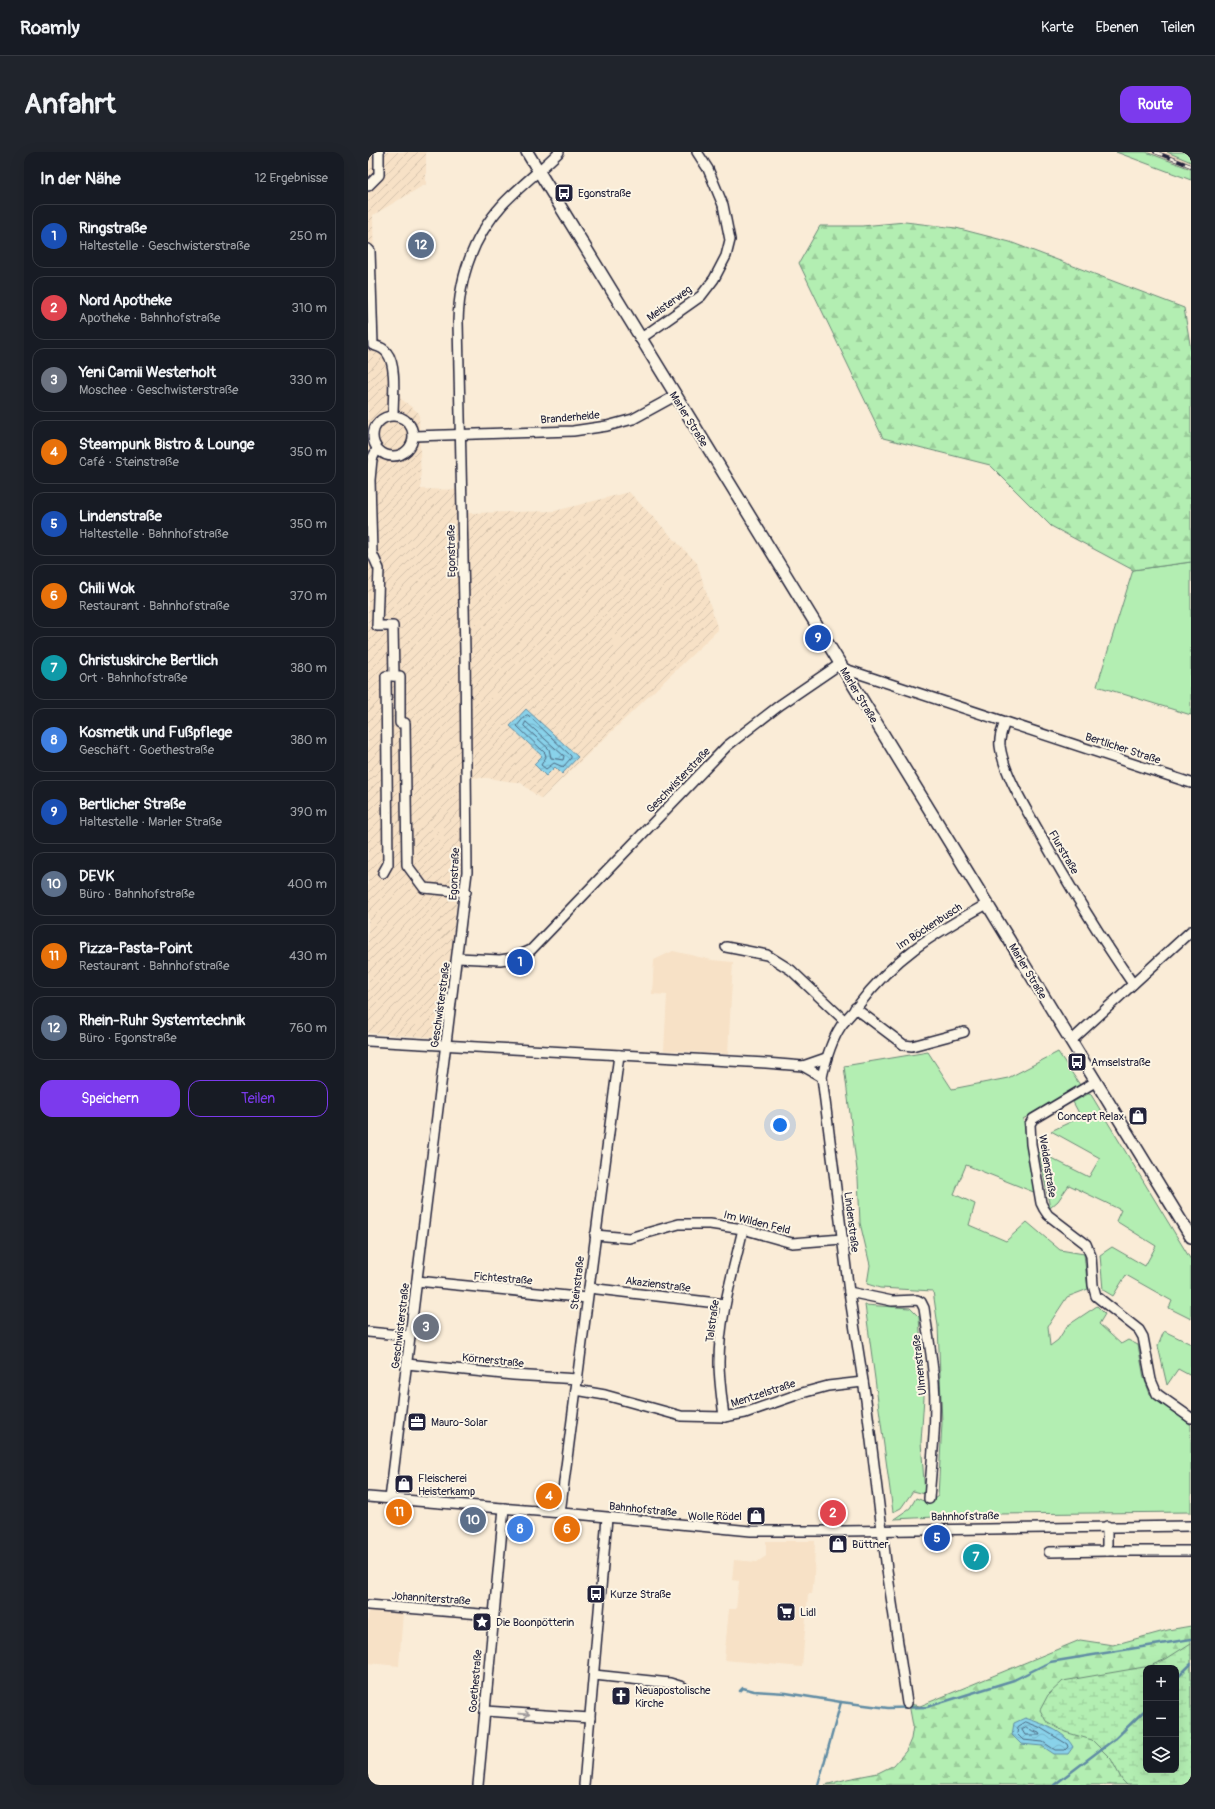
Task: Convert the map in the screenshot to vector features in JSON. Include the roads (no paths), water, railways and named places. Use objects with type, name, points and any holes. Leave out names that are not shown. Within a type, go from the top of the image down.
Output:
[{"type":"main road","name":"Marler Straße","points":[[527,152],[1095,1082],[1190,1232]]},
{"type":"street","points":[[368,186],[379,175],[379,152]]},
{"type":"street","name":"Egonstraße","points":[[458,958],[466,892],[468,851],[458,308],[461,285],[468,260],[490,220],[503,204],[559,152]]},
{"type":"street","name":"Meisterweg","points":[[640,339],[701,296],[714,279],[726,256],[730,240],[723,205],[708,169],[697,152]]},
{"type":"street","points":[[368,249],[370,250],[371,346],[381,348],[387,353],[392,365],[393,416]]},
{"type":"street","name":"Branderheide","points":[[414,436],[573,431],[607,426],[633,419],[675,396]]},
{"type":"street","points":[[393,416],[400,416],[410,424],[414,436],[410,448],[400,455],[388,456],[377,449],[373,439],[371,426],[382,419],[393,416]]},
{"type":"street","points":[[377,449],[372,459],[370,480],[372,553],[379,568],[373,626],[393,626],[394,676]]},
{"type":"street","name":"Bertlicher Straße","points":[[841,666],[1191,783]]},
{"type":"street","name":"Geschwisterstraße","points":[[390,1500],[458,958],[500,960],[513,958],[531,950],[727,746],[780,705],[841,666]]},
{"type":"street","points":[[383,873],[388,864],[386,676],[400,676],[400,723],[405,723],[407,865],[424,888],[466,892]]},
{"type":"street","name":"Flurstraße","points":[[1005,722],[1000,732],[1000,744],[1013,783],[1048,848],[1099,935],[1133,984]]},
{"type":"street","name":"Im Böckenbusch","points":[[822,1077],[826,1058],[845,1021],[883,974],[908,952],[950,924],[987,904]]},
{"type":"street","points":[[1071,1041],[1191,931]]},
{"type":"street","points":[[726,947],[767,955],[791,970],[845,1021]]},
{"type":"street","points":[[855,1008],[904,1045],[912,1046],[964,1032]]},
{"type":"street","points":[[368,1041],[803,1066],[826,1058]]},
{"type":"street","name":"Steinstraße","points":[[560,1513],[619,1055]]},
{"type":"street","points":[[803,1066],[822,1077]]},
{"type":"street","name":"Lindenstraße","points":[[822,1077],[849,1292],[908,1703]]},
{"type":"street","name":"Weidenstraße","points":[[1095,1082],[1033,1119],[1030,1124],[1031,1144],[1041,1203],[1048,1215],[1086,1244],[1091,1256],[1092,1278],[1096,1296],[1139,1330],[1143,1337],[1151,1380],[1157,1394],[1191,1418]]},
{"type":"street","name":"Im Wilden Feld","points":[[595,1235],[629,1238],[679,1224],[710,1224],[743,1229],[792,1243],[842,1238]]},
{"type":"street","name":"Talstraße","points":[[724,1417],[719,1363],[725,1304],[743,1229]]},
{"type":"street","name":"Fichtestraße","points":[[418,1281],[587,1298]]},
{"type":"street","name":"Akazienstraße","points":[[588,1288],[725,1304]]},
{"type":"street","name":"Ulmenstraße","points":[[849,1292],[892,1301],[917,1300],[921,1302],[924,1308],[933,1371],[935,1402],[934,1445],[929,1499]]},
{"type":"street","points":[[368,1332],[410,1336]]},
{"type":"street","name":"Körnerstraße","points":[[407,1364],[513,1375],[578,1379]]},
{"type":"street","name":"Mentzelstraße","points":[[576,1390],[605,1395],[681,1416],[724,1417],[745,1413],[802,1393],[828,1386],[863,1382]]},
{"type":"street","name":"Bahnhofstraße","points":[[368,1497],[751,1531],[1191,1526]]},
{"type":"street","name":"Goethestraße","points":[[478,1785],[504,1508]]},
{"type":"street","points":[[584,1785],[607,1518]]},
{"type":"street","points":[[1107,1526],[1107,1551]]},
{"type":"street","points":[[1049,1552],[1191,1551]]},
{"type":"street","name":"Johanniterstraße","points":[[368,1605],[493,1615]]},
{"type":"street","points":[[594,1675],[670,1683],[683,1687]]},
{"type":"street","points":[[485,1711],[590,1718]]},
{"type":"water","points":[[526,709],[578,757],[562,774],[555,767],[546,776],[534,764],[542,756],[510,726]]},
{"type":"water","points":[[1025,1718],[1052,1728],[1064,1736],[1073,1747],[1068,1754],[1054,1754],[1042,1746],[1021,1744],[1012,1735],[1014,1723]]},
{"type":"waterway","points":[[818,1785],[841,1702],[888,1708],[927,1707],[1014,1680],[1050,1662],[1191,1639]]},
{"type":"waterway","points":[[1179,1676],[1191,1664]]},
{"type":"waterway","points":[[740,1691],[743,1688],[754,1691],[786,1693],[841,1702]]},
{"type":"waterway","points":[[1054,1785],[1116,1738],[1143,1712]]},
{"type":"railway","points":[[1155,152],[1191,166]]},
{"type":"place","name":"Egonstraße","points":[[564,193]]},
{"type":"place","name":"Rhein-Ruhr Systemtechnik","points":[[421,245]]},
{"type":"place","name":"Bertlicher Straße","points":[[818,638]]},
{"type":"place","name":"Ringstraße","points":[[520,962]]},
{"type":"place","name":"Amselstraße","points":[[1077,1062]]},
{"type":"place","name":"Concept Relax","points":[[1138,1116]]},
{"type":"place","name":"Yeni Camii Westerholt","points":[[426,1327]]},
{"type":"place","name":"Mauro-Solar","points":[[417,1422]]},
{"type":"place","name":"Fleischerei Heisterkamp","points":[[404,1484]]},
{"type":"place","name":"Steampunk Bistro & Lounge","points":[[549,1496]]},
{"type":"place","name":"Pizza-Pasta-Point","points":[[399,1512]]},
{"type":"place","name":"Nord Apotheke","points":[[833,1513]]},
{"type":"place","name":"Wolle Rödel","points":[[756,1516]]},
{"type":"place","name":"DEVK","points":[[473,1520]]},
{"type":"place","name":"Kosmetik und Fußpflege","points":[[520,1529]]},
{"type":"place","name":"Chili Wok","points":[[567,1529]]},
{"type":"place","name":"Lindenstraße","points":[[937,1538]]},
{"type":"place","name":"Büttner","points":[[838,1544]]},
{"type":"place","name":"Christuskirche Bertlich","points":[[976,1557]]},
{"type":"place","name":"Kurze Straße","points":[[596,1594]]},
{"type":"place","name":"Lidl","points":[[786,1612]]},
{"type":"place","name":"Die Boonpötterin","points":[[482,1622]]},
{"type":"place","name":"Neuapostolische Kirche","points":[[621,1696]]}]
